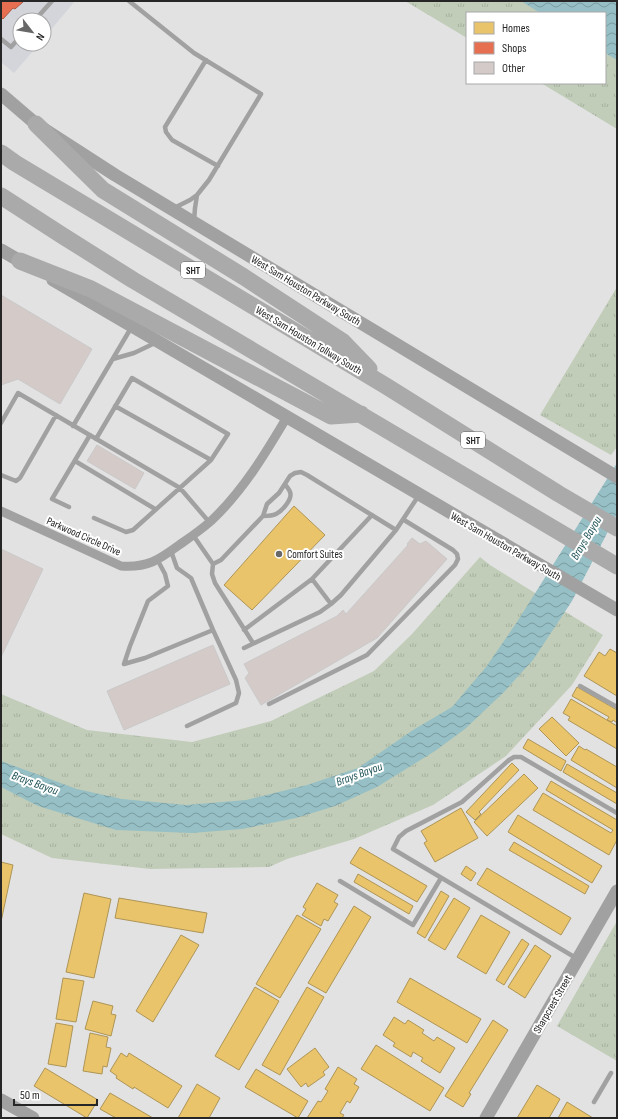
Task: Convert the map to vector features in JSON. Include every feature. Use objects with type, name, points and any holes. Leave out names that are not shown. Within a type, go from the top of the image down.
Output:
[{"type":"highway","points":[[36,124],[103,190],[244,277],[342,341],[386,386]]},
{"type":"highway","name":"West Sam Houston Tollway South","points":[[1,153],[15,163],[386,386],[559,494],[617,528]]},
{"type":"highway","points":[[1,196],[98,258],[616,566]]},
{"type":"highway","points":[[20,262],[91,289],[331,416],[361,414]]},
{"type":"main road","name":"West Sam Houston Parkway South","points":[[1,94],[36,124],[115,175],[617,477]]},
{"type":"main road","name":"West Sam Houston Parkway South","points":[[1,250],[617,610]]},
{"type":"main road","name":"Sharpcrest Street","points":[[486,1118],[617,891]]},
{"type":"main road","points":[[1,1100],[33,1118]]},
{"type":"street","name":"Parkwood Circle Drive","points":[[1,511],[120,566],[146,564],[171,551],[194,535],[210,523],[223,510],[240,491],[258,465],[287,417]]},
{"type":"lane","points":[[42,12],[52,1]]},
{"type":"lane","points":[[129,1],[194,53],[261,94],[209,180],[197,195],[172,210]]},
{"type":"lane","points":[[1,38],[11,47],[12,46]]},
{"type":"lane","points":[[206,60],[165,127],[166,132],[172,140],[218,166]]},
{"type":"lane","points":[[194,223],[197,195]]},
{"type":"lane","points":[[74,426],[132,327]]},
{"type":"lane","points":[[113,360],[134,353],[157,342]]},
{"type":"lane","points":[[94,518],[126,532],[133,530],[211,460],[228,434],[132,378],[96,439]]},
{"type":"lane","points":[[1,423],[18,393],[180,488],[210,523]]},
{"type":"lane","points":[[115,406],[211,460]]},
{"type":"lane","points":[[1,475],[16,481],[20,478],[56,415]]},
{"type":"lane","points":[[68,507],[52,500],[90,435]]},
{"type":"lane","points":[[75,461],[155,509]]},
{"type":"lane","points":[[213,564],[221,560],[263,516],[267,504],[279,493],[290,476],[300,472],[396,530]]},
{"type":"lane","points":[[263,516],[274,515],[279,512],[288,502],[291,496],[290,491],[285,484]]},
{"type":"lane","points":[[244,648],[320,612],[331,604],[341,595],[396,530],[420,495]]},
{"type":"lane","points":[[244,630],[312,579],[372,515]]},
{"type":"lane","points":[[269,704],[367,656],[454,566],[458,559],[457,554],[453,550],[404,520]]},
{"type":"lane","points":[[194,535],[213,564],[212,574],[215,583],[253,643]]},
{"type":"lane","points":[[171,551],[177,568],[191,578],[236,680],[239,693],[236,703],[187,726]]},
{"type":"lane","points":[[157,559],[165,574],[168,586],[148,601],[124,664],[145,658],[213,630]]},
{"type":"lane","points":[[312,579],[331,604]]},
{"type":"lane","points":[[580,686],[617,707]]},
{"type":"lane","points":[[578,959],[393,849],[399,837],[406,831],[462,802],[514,757],[521,757],[617,813]]},
{"type":"lane","points":[[340,881],[413,925],[441,878]]},
{"type":"lane","points":[[594,1102],[611,1073]]},
{"type":"shaded area","points":[[1,1],[75,1],[52,28],[52,12],[12,12],[12,52],[32,52],[14,73],[1,62]]},
{"type":"green space","points":[[405,1],[617,1],[617,129],[543,84],[606,84],[606,12],[466,12],[466,37]]},
{"type":"green space","points":[[617,287],[617,447],[611,455],[540,415]]},
{"type":"green space","points":[[480,557],[490,565],[603,635],[572,685],[506,756],[433,805],[354,839],[287,859],[269,867],[150,869],[52,858],[1,834],[1,694],[87,730],[192,742],[271,721],[374,671],[412,634]]},
{"type":"green space","points":[[617,921],[617,1061],[557,1026]]},
{"type":"water","points":[[521,1],[617,1],[617,60],[606,54],[606,12],[538,12]]},
{"type":"water","name":"Brays Bayou","points":[[617,463],[617,514],[572,601],[533,660],[504,692],[465,729],[435,751],[377,787],[335,806],[296,818],[242,829],[192,833],[116,830],[38,806],[1,787],[1,761],[77,789],[122,799],[186,805],[246,800],[307,785],[358,768],[413,730],[452,707],[486,667],[517,622]]},
{"type":"building: Homes","name":"Comfort Suites","points":[[294,506],[325,535],[252,610],[224,585]]},
{"type":"building: Homes","points":[[610,649],[617,653],[617,696],[584,676],[599,652],[605,656]]},
{"type":"building: Homes","points":[[577,687],[617,710],[617,723],[613,720],[612,722],[607,720],[609,717],[572,696]]},
{"type":"building: Homes","points":[[571,699],[617,726],[617,749],[568,720],[570,717],[563,713]]},
{"type":"building: Homes","points":[[552,717],[579,743],[566,756],[539,729]]},
{"type":"building: Homes","points":[[528,739],[566,761],[561,771],[523,748]]},
{"type":"building: Homes","points":[[579,746],[617,767],[617,788],[571,760]]},
{"type":"building: Homes","points":[[512,763],[519,770],[479,812],[481,814],[475,820],[466,812]]},
{"type":"building: Homes","points":[[567,764],[617,793],[617,804],[563,772]]},
{"type":"building: Homes","points":[[524,774],[538,788],[487,836],[474,822]]},
{"type":"building: Homes","points":[[551,781],[617,820],[617,840],[609,855],[533,810],[543,793],[611,833],[613,830],[546,790]]},
{"type":"building: Homes","points":[[461,808],[478,838],[435,862],[424,843],[427,841],[421,831]]},
{"type":"building: Homes","points":[[518,815],[602,866],[592,883],[508,832]]},
{"type":"building: Homes","points":[[514,842],[589,886],[585,894],[509,850]]},
{"type":"building: Homes","points":[[360,847],[427,886],[417,902],[350,863]]},
{"type":"building: Homes","points":[[1,862],[13,865],[1,922]]},
{"type":"building: Homes","points":[[466,866],[476,873],[471,881],[461,874]]},
{"type":"building: Homes","points":[[487,868],[571,918],[561,935],[477,884]]},
{"type":"building: Homes","points":[[358,874],[413,906],[409,914],[354,882]]},
{"type":"building: Homes","points":[[317,883],[338,895],[334,902],[338,904],[328,921],[324,919],[321,926],[302,915],[306,909],[303,907]]},
{"type":"building: Homes","points":[[441,891],[449,896],[425,938],[417,933]]},
{"type":"building: Homes","points":[[84,893],[111,899],[94,978],[66,972]]},
{"type":"building: Homes","points":[[119,898],[207,913],[203,933],[115,918]]},
{"type":"building: Homes","points":[[454,898],[470,908],[445,950],[428,940]]},
{"type":"building: Homes","points":[[354,906],[371,917],[326,993],[308,983]]},
{"type":"building: Homes","points":[[297,915],[321,929],[280,998],[256,984]]},
{"type":"building: Homes","points":[[481,915],[510,932],[486,974],[457,957]]},
{"type":"building: Homes","points":[[181,935],[199,945],[153,1022],[136,1011]]},
{"type":"building: Homes","points":[[522,939],[529,944],[504,985],[496,980]]},
{"type":"building: Homes","points":[[535,945],[551,956],[525,998],[508,987]]},
{"type":"building: Homes","points":[[63,978],[84,981],[76,1022],[56,1019]]},
{"type":"building: Homes","points":[[410,978],[481,1019],[467,1043],[397,1002]]},
{"type":"building: Homes","points":[[255,987],[279,1001],[239,1070],[215,1056]]},
{"type":"building: Homes","points":[[307,987],[324,997],[280,1075],[262,1065]]},
{"type":"building: Homes","points":[[93,1001],[113,1006],[111,1014],[116,1015],[111,1036],[85,1029]]},
{"type":"building: Homes","points":[[394,1017],[405,1024],[408,1020],[424,1030],[422,1033],[434,1041],[437,1037],[455,1048],[440,1073],[421,1061],[423,1058],[413,1052],[411,1057],[393,1046],[395,1043],[383,1035]]},
{"type":"building: Homes","points":[[493,1020],[508,1030],[469,1093],[471,1094],[463,1107],[445,1096]]},
{"type":"building: Homes","points":[[56,1023],[73,1026],[66,1067],[48,1064]]},
{"type":"building: Homes","points":[[90,1033],[108,1037],[106,1047],[111,1048],[107,1067],[103,1066],[102,1074],[83,1071]]},
{"type":"building: Homes","points":[[376,1045],[444,1088],[430,1111],[361,1069]]},
{"type":"building: Homes","points":[[315,1048],[329,1067],[323,1072],[325,1075],[308,1087],[306,1083],[301,1087],[287,1069]]},
{"type":"building: Homes","points":[[121,1053],[127,1057],[129,1053],[182,1086],[168,1108],[134,1087],[133,1089],[116,1078],[117,1076],[110,1071]]},
{"type":"building: Homes","points":[[338,1067],[357,1079],[354,1084],[359,1087],[350,1103],[347,1101],[340,1113],[344,1115],[342,1118],[307,1118],[318,1101],[321,1102],[328,1091],[325,1089]]},
{"type":"building: Homes","points":[[45,1068],[98,1100],[87,1118],[34,1086]]},
{"type":"building: Homes","points":[[256,1069],[308,1101],[298,1118],[245,1087]]},
{"type":"building: Homes","points":[[197,1084],[220,1098],[209,1118],[178,1118]]},
{"type":"building: Homes","points":[[537,1085],[560,1099],[549,1118],[517,1118]]},
{"type":"building: Homes","points":[[110,1093],[153,1118],[116,1118],[100,1109]]},
{"type":"building: Homes","points":[[567,1102],[593,1118],[558,1118]]},
{"type":"building: Shops","points":[[1,1],[23,2],[15,9],[13,8],[3,19],[1,17]]},
{"type":"building: Other","points":[[1,295],[92,349],[60,404],[18,379],[1,385]]},
{"type":"building: Other","points":[[97,445],[144,473],[135,489],[87,461]]},
{"type":"building: Other","points":[[412,538],[420,544],[426,541],[447,559],[377,638],[261,705],[245,678],[249,673],[244,664],[337,616],[343,610],[346,614],[408,545],[407,544]]},
{"type":"building: Other","points":[[1,549],[43,569],[1,657]]},
{"type":"building: Other","points":[[213,645],[230,684],[124,730],[107,691]]},
{"type":"place","name":"Comfort Suites","points":[[279,554]]}]
